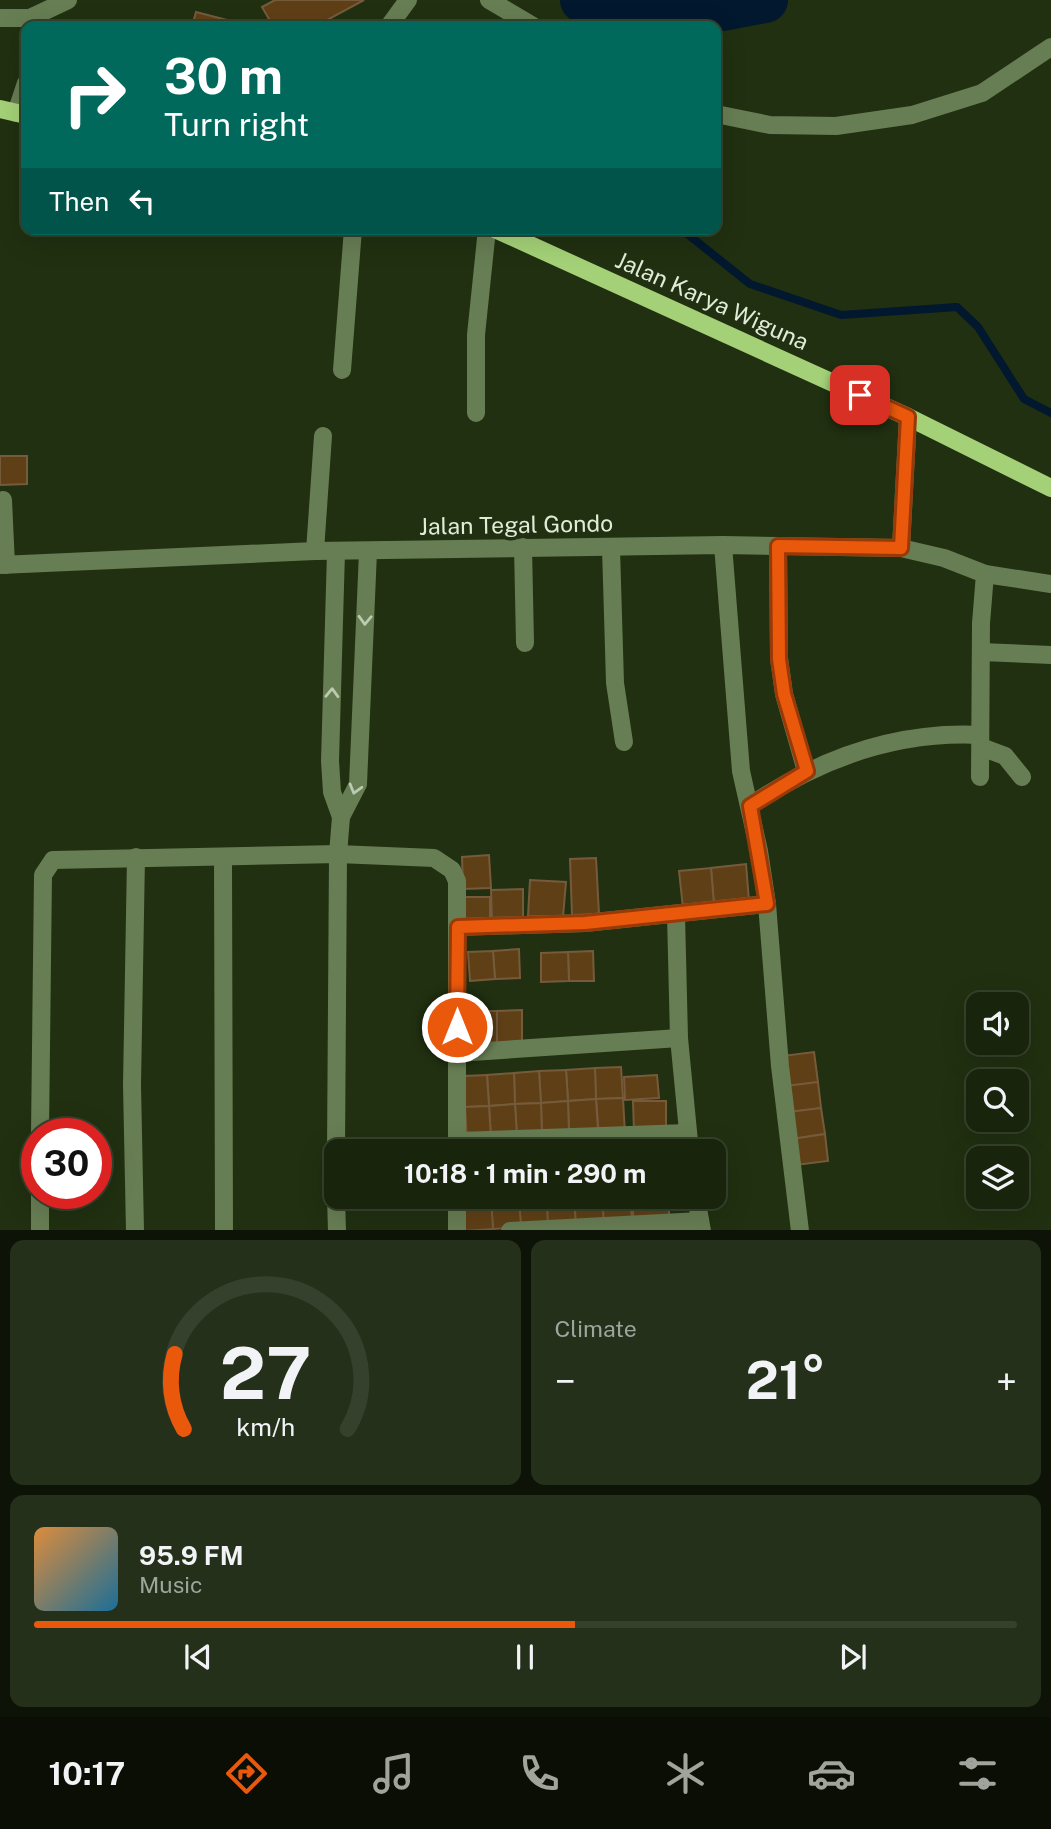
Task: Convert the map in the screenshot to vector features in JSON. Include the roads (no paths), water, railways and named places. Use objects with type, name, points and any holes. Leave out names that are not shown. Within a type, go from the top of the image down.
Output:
[{"type":"main road","name":"Jalan Karya Wiguna","points":[[508,235],[908,417],[1051,488]]},
{"type":"street","points":[[0,18],[30,18],[68,0]]},
{"type":"street","points":[[392,21],[408,0]]},
{"type":"street","points":[[489,0],[525,21]]},
{"type":"street","points":[[721,115],[770,125],[836,126],[912,115],[982,93],[1051,47]]},
{"type":"street","points":[[14,113],[21,96]]},
{"type":"street","points":[[342,370],[353,235]]},
{"type":"street","points":[[476,413],[476,335],[486,235]]},
{"type":"street","points":[[901,548],[908,417]]},
{"type":"street","points":[[315,551],[323,436]]},
{"type":"street","points":[[2,500],[3,565]]},
{"type":"street","points":[[723,545],[732,685],[741,771],[750,806],[767,904],[780,1066],[800,1230]]},
{"type":"street","name":"Jalan Tegal Gondo","points":[[3,565],[315,551],[523,547],[723,545],[901,548],[944,558],[985,574],[1051,584]]},
{"type":"street","points":[[778,546],[779,659],[784,694],[807,771]]},
{"type":"street","points":[[523,547],[524,643]]},
{"type":"street","points":[[611,548],[615,683],[624,742]]},
{"type":"street","points":[[336,552],[330,761],[332,792],[341,817]]},
{"type":"street","points":[[336,1139],[338,855],[341,817],[358,784],[368,552]]},
{"type":"street","points":[[981,777],[981,652],[985,574]]},
{"type":"street","points":[[981,652],[1051,655]]},
{"type":"street","points":[[750,806],[807,771],[882,743],[918,736],[980,732],[1022,777]]},
{"type":"street","points":[[40,1118],[43,875],[53,860],[338,855],[434,858],[444,862],[457,881],[457,1139]]},
{"type":"street","points":[[135,1230],[132,1085],[136,857]]},
{"type":"street","points":[[223,857],[224,1230]]},
{"type":"street","points":[[458,927],[585,923],[767,904]]},
{"type":"street","points":[[676,915],[679,1038],[688,1139]]},
{"type":"street","points":[[457,1053],[679,1038]]},
{"type":"street","points":[[581,1139],[687,1133]]},
{"type":"street","points":[[40,1209],[40,1230]]},
{"type":"street","points":[[336,1209],[337,1230]]},
{"type":"street","points":[[457,1209],[457,1230]]},
{"type":"street","points":[[510,1230],[701,1226]]},
{"type":"waterway","points":[[583,0],[723,8],[765,0]]},
{"type":"waterway","points":[[689,235],[750,284],[841,315],[957,307],[978,327],[1024,399],[1051,413]]}]
